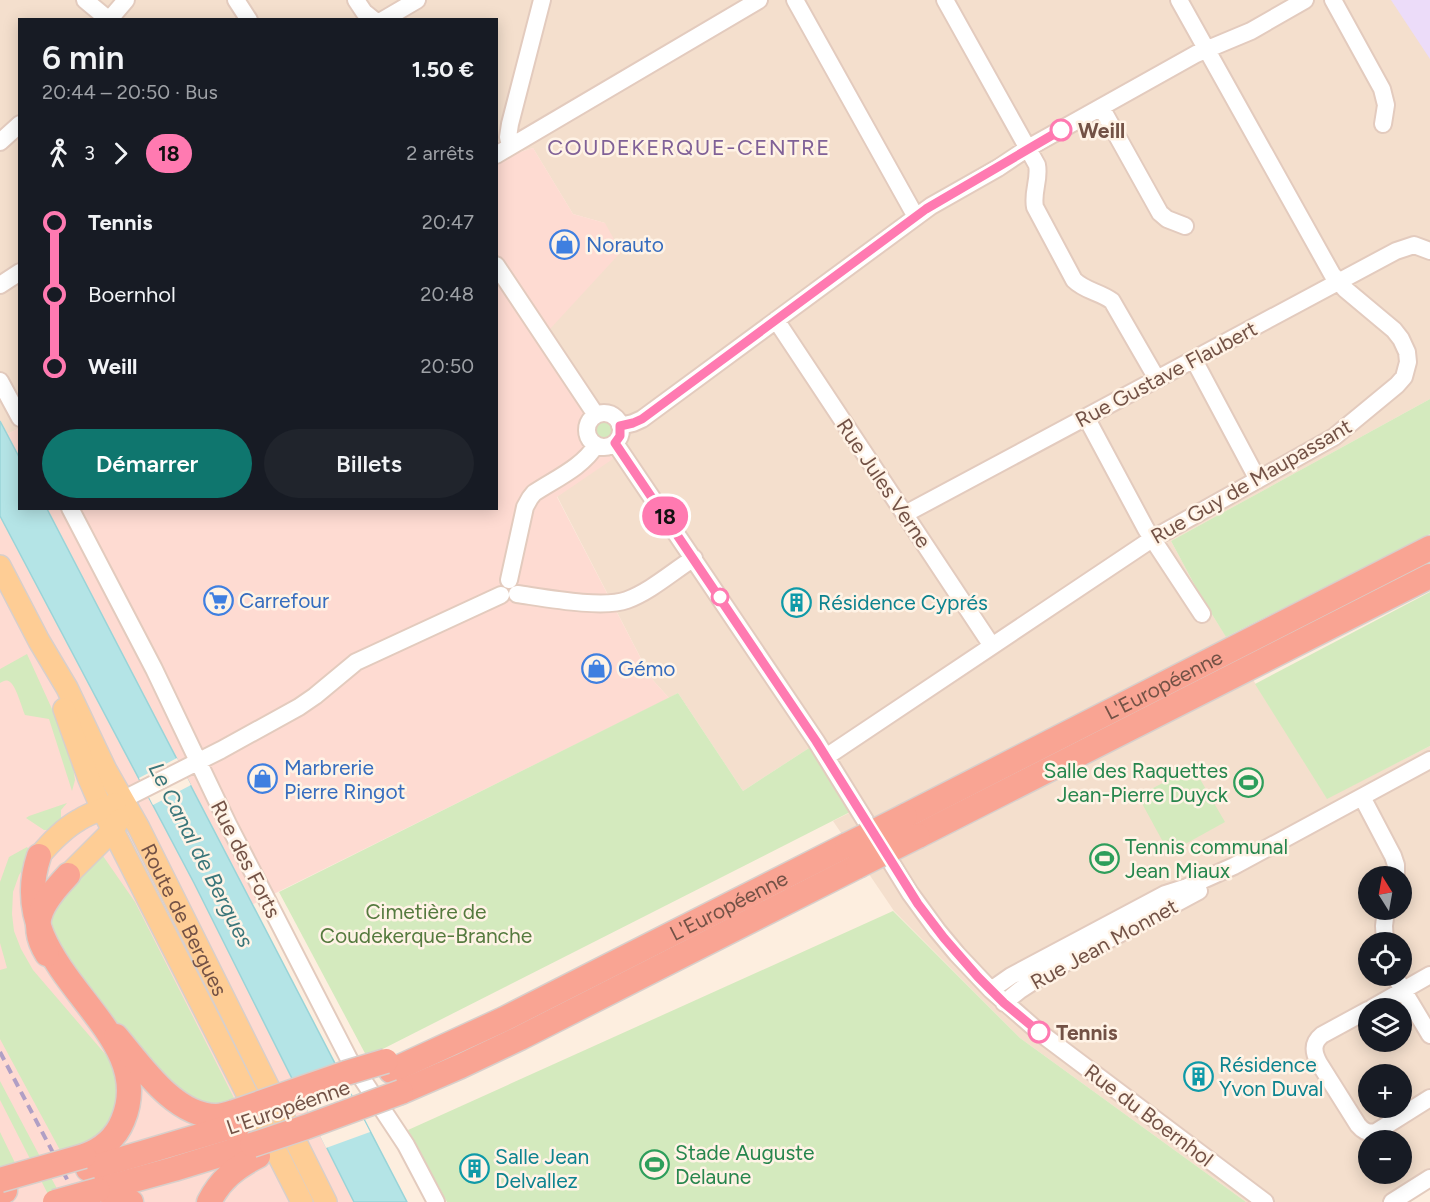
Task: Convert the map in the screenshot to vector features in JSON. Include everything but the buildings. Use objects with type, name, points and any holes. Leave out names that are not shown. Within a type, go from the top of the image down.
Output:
[{"type":"highway","name":"L'Européenne","points":[[396,1082],[485,1055],[618,989],[853,855],[904,816],[1430,548]]},
{"type":"highway","name":"L'Européenne","points":[[55,1202],[96,1184],[246,1134],[316,1123],[396,1082],[452,1044],[853,855],[918,836],[1430,576]]},
{"type":"highway","points":[[39,856],[28,872],[21,892],[21,922],[27,943],[42,969],[104,1040],[125,1074],[128,1087],[126,1112],[118,1131],[99,1149],[96,1184],[130,1202]]},
{"type":"highway","points":[[68,875],[51,893],[41,910],[38,931],[49,958],[166,1093],[187,1108],[216,1116],[246,1134]]},
{"type":"highway","points":[[209,1202],[220,1184],[233,1170],[246,1134],[346,1073],[396,1082]]},
{"type":"highway","name":"L'Européenne","points":[[2,1188],[96,1184]]},
{"type":"main road","name":"Route de Bergues","points":[[0,566],[39,641],[67,688],[106,770],[132,795],[326,1202]]},
{"type":"main road","name":"Route de Bergues","points":[[39,641],[102,809],[302,1202]]},
{"type":"main road","points":[[39,856],[70,825],[132,795]]},
{"type":"main road","points":[[68,875],[113,830],[132,795]]},
{"type":"street","points":[[86,0],[107,18]]},
{"type":"street","points":[[111,18],[126,0]]},
{"type":"street","points":[[237,0],[248,18]]},
{"type":"street","points":[[356,0],[364,12],[373,18]]},
{"type":"street","points":[[368,0],[375,18]]},
{"type":"street","points":[[386,18],[417,0]]},
{"type":"street","points":[[503,151],[542,0]]},
{"type":"street","points":[[503,151],[759,0]]},
{"type":"street","points":[[795,0],[916,216]]},
{"type":"street","points":[[945,0],[1030,151],[1038,171],[1034,197],[1035,207],[1074,280],[1085,289],[1112,301],[1157,379]]},
{"type":"street","name":"Rue Guy de Maupassant","points":[[826,758],[1152,538],[1334,437],[1394,389],[1406,372],[1407,352],[1398,334],[1338,282],[1326,264],[1179,0]]},
{"type":"street","points":[[620,426],[642,419],[935,203],[1030,151],[1055,143],[1103,111],[1179,73],[1305,0]]},
{"type":"street","points":[[1333,0],[1382,89],[1386,105],[1383,124]]},
{"type":"street","points":[[1103,111],[1160,213],[1167,219],[1185,226]]},
{"type":"street","points":[[0,142],[18,126]]},
{"type":"street","name":"Rue Gustave Flaubert","points":[[905,514],[1402,248],[1414,245],[1430,251]]},
{"type":"street","points":[[498,268],[596,415]]},
{"type":"street","points":[[0,285],[18,273]]},
{"type":"street","points":[[498,288],[556,354]]},
{"type":"street","name":"Rue Jules Verne","points":[[776,320],[992,646]]},
{"type":"street","points":[[1194,360],[1258,480]]},
{"type":"street","points":[[0,381],[18,414]]},
{"type":"street","points":[[603,413],[612,416],[620,426],[620,436],[615,443],[606,447],[596,445],[590,439],[587,430],[591,419],[603,413]]},
{"type":"street","points":[[1086,417],[1152,538],[1202,614]]},
{"type":"street","name":"Rue du Boernhol","points":[[615,443],[826,758],[918,904],[957,954],[1004,1003],[1039,1032],[1265,1202]]},
{"type":"street","points":[[509,590],[525,507],[530,498],[541,488],[584,460],[596,445]]},
{"type":"street","name":"Rue des Forts","points":[[71,510],[154,669],[192,765],[228,824],[352,1065],[410,1152],[436,1202]]},
{"type":"street","points":[[132,795],[299,707],[356,662],[509,590],[593,603],[619,602],[650,588],[694,558]]},
{"type":"street","name":"Rue Jean Monnet","points":[[991,990],[1011,976],[1164,894],[1187,887],[1234,866],[1430,760]]},
{"type":"street","points":[[1362,797],[1396,866]]},
{"type":"street","name":"Rue Jean Monnet","points":[[1004,1003],[1043,975],[1207,887],[1234,866]]},
{"type":"street","points":[[1390,998],[1430,975]]},
{"type":"street","points":[[1400,986],[1430,1035]]},
{"type":"street","points":[[1358,1016],[1323,1035],[1315,1043],[1315,1054],[1318,1064],[1362,1130],[1372,1133],[1383,1129],[1430,1098]]},
{"type":"street","points":[[1392,1202],[1430,1178]]},
{"type":"shaded area","points":[[0,0],[1430,0],[1430,399],[1171,541],[1200,595],[1327,798],[1430,746],[1430,1187],[1407,1202],[1246,1202],[1020,1038],[894,911],[833,821],[851,812],[809,748],[743,791],[678,693],[669,698],[651,678],[557,496],[549,330],[605,223],[573,214],[533,148],[503,157],[498,155],[498,18],[18,18],[18,429],[7,434],[0,421]]},
{"type":"shaded area","points":[[1391,0],[1430,0],[1430,59]]},
{"type":"shaded area","points":[[533,148],[573,214],[605,223],[621,252],[549,330],[626,450],[557,497],[651,678],[669,698],[215,923],[354,1202],[0,1202],[0,421],[7,434],[18,428],[18,510],[498,510],[498,155],[504,157]]},
{"type":"green space","points":[[1430,399],[1430,534],[1226,637],[1171,541]]},
{"type":"green space","points":[[604,421],[610,424],[613,430],[610,436],[604,439],[598,436],[595,430],[598,424]]},
{"type":"green space","points":[[1430,592],[1430,746],[1327,799],[1255,684]]},
{"type":"green space","points":[[27,654],[62,731],[73,766],[75,780],[72,791],[49,719],[25,715],[12,684],[6,680],[0,683],[0,669]]},
{"type":"green space","name":"Cimetière de Coudekerque-Branche","points":[[678,693],[743,791],[809,748],[852,811],[367,1057],[279,892]]},
{"type":"green space","points":[[1193,767],[1225,822],[1169,853],[1138,796]]},
{"type":"green space","points":[[67,803],[61,810],[61,821],[51,830],[44,830],[26,818],[29,816]]},
{"type":"green space","points":[[27,847],[30,851],[30,858],[19,875],[13,892],[14,931],[21,949],[33,970],[112,1062],[121,1083],[114,1119],[93,1145],[61,1152],[0,1039],[0,970],[7,968],[0,943],[0,882],[9,857]]},
{"type":"green space","points":[[103,856],[135,902],[236,1102],[216,1109],[198,1103],[167,1083],[53,951],[49,914],[95,858]]},
{"type":"green space","points":[[893,911],[1020,1038],[1246,1202],[447,1202],[408,1130]]},
{"type":"green space","points":[[0,1081],[64,1202],[52,1202],[0,1100]]},
{"type":"green space","points":[[0,1132],[16,1165],[0,1169]]},
{"type":"water","name":"Le Canal de Bergues","points":[[0,421],[18,455],[18,510],[48,510],[407,1202],[354,1202],[194,883],[0,516]]},
{"type":"pier","points":[[177,758],[191,785],[153,805],[139,778]]},
{"type":"pier","points":[[335,1064],[370,1132],[326,1148],[292,1079]]},
{"type":"railway","points":[[0,1052],[79,1202]]},
{"type":"bus line","name":"18","points":[[1039,1032],[1004,1003],[978,977],[918,904],[816,741],[615,443],[620,436],[620,426],[642,419],[926,209],[1061,130]]},
{"type":"place","name":"Weill","points":[[1061,130]]},
{"type":"place","name":"Norauto","points":[[565,244]]},
{"type":"place","name":"Carrefour","points":[[218,600]]},
{"type":"place","name":"Résidence Cyprés","points":[[797,602]]},
{"type":"place","name":"Gémo","points":[[597,668]]},
{"type":"place","name":"Marbrerie Pierre Ringot","points":[[263,779]]},
{"type":"place","name":"Salle des Raquettes Jean-Pierre Duyck","points":[[1249,782]]},
{"type":"place","name":"Tennis communal Jean Miaux","points":[[1104,858]]},
{"type":"place","name":"Tennis","points":[[1039,1032]]},
{"type":"place","name":"Résidence Yvon Duval","points":[[1198,1076]]},
{"type":"place","name":"Stade Auguste Delaune","points":[[654,1164]]},
{"type":"place","name":"Salle Jean Delvallez","points":[[474,1168]]},
{"type":"district","name":"COUDEKERQUE-CENTRE","points":[[689,147]]}]
